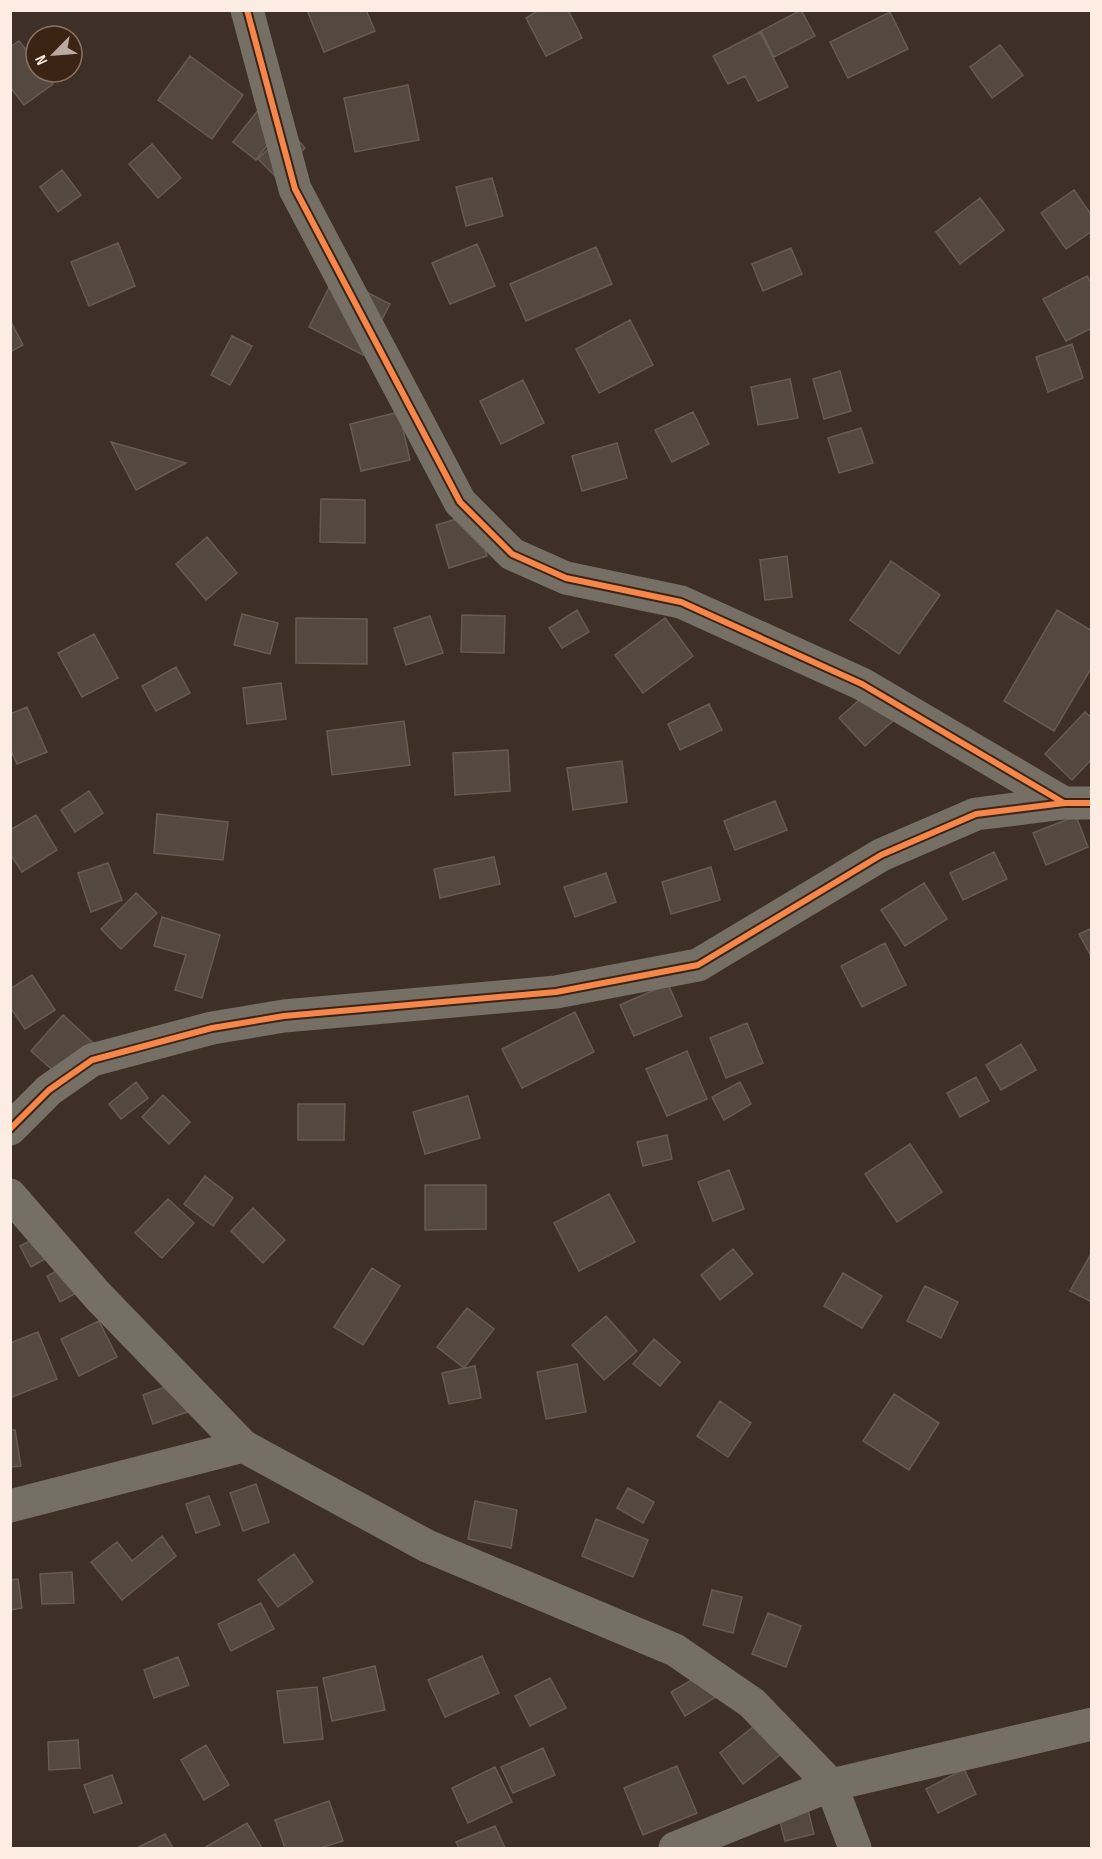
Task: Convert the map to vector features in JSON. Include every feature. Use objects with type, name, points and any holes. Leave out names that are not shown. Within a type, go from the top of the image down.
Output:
[{"type":"street","points":[[247,10],[295,189],[460,502],[512,554],[566,578],[681,602],[862,684],[1078,803]]},
{"type":"street","points":[[10,1129],[49,1089],[92,1060],[212,1028],[284,1016],[556,992],[698,965],[891,850],[976,814],[1078,803]]},
{"type":"street","points":[[10,1195],[97,1295],[243,1446],[427,1546],[675,1650],[752,1703],[831,1785],[855,1848]]},
{"type":"street","points":[[10,1506],[243,1446]]},
{"type":"street","points":[[675,1848],[831,1785],[1092,1724]]},
{"type":"building","points":[[307,10],[366,10],[375,31],[324,52]]},
{"type":"building","points":[[539,10],[568,10],[582,38],[546,56],[526,18]]},
{"type":"building","points":[[539,10],[568,10],[582,38],[546,56],[526,18]]},
{"type":"building","points":[[801,10],[815,36],[774,57],[761,31]]},
{"type":"building","points":[[890,12],[908,49],[848,78],[830,42]]},
{"type":"building","points":[[760,32],[788,87],[758,101],[745,76],[728,84],[713,56]]},
{"type":"building","points":[[19,41],[24,47],[24,84],[53,84],[24,105],[10,87],[10,47]]},
{"type":"building","points":[[1000,45],[1023,75],[992,98],[970,67]]},
{"type":"building","points":[[190,56],[243,95],[212,139],[158,100]]},
{"type":"building","points":[[408,85],[419,140],[355,152],[344,98]]},
{"type":"building","points":[[259,109],[282,126],[256,160],[233,142]]},
{"type":"building","points":[[259,109],[282,126],[256,160],[233,142]]},
{"type":"building","points":[[288,129],[305,148],[276,177],[258,159]]},
{"type":"building","points":[[152,144],[181,178],[158,198],[129,164]]},
{"type":"building","points":[[62,170],[81,195],[58,212],[40,187]]},
{"type":"building","points":[[492,178],[503,216],[466,226],[456,187]]},
{"type":"building","points":[[1074,190],[1092,216],[1092,231],[1066,249],[1041,213]]},
{"type":"building","points":[[980,198],[1004,230],[960,264],[936,232]]},
{"type":"building","points":[[118,243],[135,286],[89,306],[71,262]]},
{"type":"building","points":[[477,244],[495,286],[450,304],[432,263]]},
{"type":"building","points":[[477,244],[495,286],[450,304],[432,263]]},
{"type":"building","points":[[596,247],[612,284],[526,321],[510,284]]},
{"type":"building","points":[[596,247],[612,284],[526,321],[510,284]]},
{"type":"building","points":[[791,248],[802,274],[763,291],[752,264]]},
{"type":"building","points":[[335,276],[390,304],[363,355],[309,327]]},
{"type":"building","points":[[1087,276],[1092,284],[1092,328],[1066,341],[1043,299]]},
{"type":"building","points":[[10,320],[23,345],[10,352]]},
{"type":"building","points":[[630,320],[653,365],[599,393],[576,349]]},
{"type":"building","points":[[232,336],[252,346],[230,385],[211,375]]},
{"type":"building","points":[[1072,344],[1083,378],[1048,392],[1036,357]]},
{"type":"building","points":[[840,371],[851,411],[824,419],[813,379]]},
{"type":"building","points":[[790,379],[798,418],[758,425],[751,387]]},
{"type":"building","points":[[523,380],[544,423],[501,444],[480,401]]},
{"type":"building","points":[[399,412],[410,460],[361,471],[350,424]]},
{"type":"building","points":[[693,412],[709,444],[672,462],[655,430]]},
{"type":"building","points":[[861,428],[873,463],[839,473],[828,438]]},
{"type":"building","points":[[111,442],[186,463],[136,490]]},
{"type":"building","points":[[617,443],[627,478],[582,491],[572,456]]},
{"type":"building","points":[[321,499],[365,500],[365,543],[320,542]]},
{"type":"building","points":[[474,514],[487,556],[449,568],[436,525]]},
{"type":"building","points":[[474,514],[487,556],[449,568],[436,525]]},
{"type":"building","points":[[207,537],[237,573],[206,600],[176,564]]},
{"type":"building","points":[[787,556],[792,597],[765,600],[760,560]]},
{"type":"building","points":[[891,561],[940,595],[899,654],[850,620]]},
{"type":"building","points":[[577,610],[589,632],[562,648],[549,628]]},
{"type":"building","points":[[1057,610],[1092,631],[1092,667],[1054,731],[1004,701]]},
{"type":"building","points":[[242,614],[278,623],[270,654],[234,645]]},
{"type":"building","points":[[462,615],[505,616],[504,653],[461,652]]},
{"type":"building","points":[[462,615],[505,616],[504,653],[461,652]]},
{"type":"building","points":[[430,616],[443,653],[406,665],[394,628]]},
{"type":"building","points":[[296,618],[367,619],[367,664],[296,663]]},
{"type":"building","points":[[665,618],[693,656],[643,693],[615,655]]},
{"type":"building","points":[[94,634],[118,678],[82,697],[58,653]]},
{"type":"building","points":[[94,634],[118,678],[82,697],[58,653]]},
{"type":"building","points":[[176,667],[190,693],[156,711],[142,686]]},
{"type":"building","points":[[176,667],[190,693],[156,711],[142,686]]},
{"type":"building","points":[[281,683],[286,719],[247,724],[243,688]]},
{"type":"building","points":[[281,683],[286,719],[247,724],[243,688]]},
{"type":"building","points":[[877,684],[903,712],[865,746],[839,718]]},
{"type":"building","points":[[709,704],[722,730],[680,750],[668,724]]},
{"type":"building","points":[[27,707],[47,752],[17,764],[10,748],[10,714]]},
{"type":"building","points":[[1085,712],[1092,718],[1092,759],[1072,780],[1045,754]]},
{"type":"building","points":[[1085,712],[1092,718],[1092,759],[1072,780],[1045,754]]},
{"type":"building","points":[[404,721],[410,765],[332,775],[327,731]]},
{"type":"building","points":[[508,750],[510,791],[455,795],[453,753]]},
{"type":"building","points":[[622,761],[627,802],[573,810],[567,768]]},
{"type":"building","points":[[89,791],[103,813],[75,832],[61,810]]},
{"type":"building","points":[[775,801],[787,830],[735,850],[724,821]]},
{"type":"building","points":[[775,801],[787,830],[735,850],[724,821]]},
{"type":"building","points":[[157,814],[228,822],[223,860],[154,853]]},
{"type":"building","points":[[36,815],[57,850],[22,872],[10,854],[10,830]]},
{"type":"building","points":[[36,815],[57,850],[22,872],[10,854],[10,830]]},
{"type":"building","points":[[1076,816],[1088,847],[1046,865],[1033,833]]},
{"type":"building","points":[[994,852],[1007,879],[963,900],[950,873]]},
{"type":"building","points":[[994,852],[1007,879],[963,900],[950,873]]},
{"type":"building","points":[[494,857],[500,884],[440,898],[434,869]]},
{"type":"building","points":[[108,863],[122,900],[91,912],[78,873]]},
{"type":"building","points":[[711,867],[720,900],[671,914],[662,882]]},
{"type":"building","points":[[606,873],[616,902],[575,917],[564,887]]},
{"type":"building","points":[[924,883],[947,919],[905,946],[881,910]]},
{"type":"building","points":[[136,893],[157,913],[121,949],[101,929]]},
{"type":"building","points":[[162,917],[220,935],[202,998],[175,990],[186,955],[154,946]]},
{"type":"building","points":[[162,917],[220,935],[202,998],[175,990],[186,955],[154,946]]},
{"type":"building","points":[[1092,928],[1092,958],[1079,934]]},
{"type":"building","points":[[885,943],[906,985],[862,1007],[841,966]]},
{"type":"building","points":[[32,975],[55,1010],[25,1029],[10,1007],[10,989]]},
{"type":"building","points":[[668,984],[682,1016],[634,1036],[620,1005]]},
{"type":"building","points":[[575,1012],[594,1052],[522,1088],[502,1049]]},
{"type":"building","points":[[63,1015],[104,1053],[73,1088],[31,1051]]},
{"type":"building","points":[[747,1023],[763,1063],[726,1078],[710,1038]]},
{"type":"building","points":[[1021,1044],[1036,1070],[1001,1090],[986,1065]]},
{"type":"building","points":[[687,1051],[707,1099],[667,1116],[646,1069]]},
{"type":"building","points":[[976,1077],[989,1101],[960,1117],[947,1093]]},
{"type":"building","points":[[136,1082],[148,1098],[121,1119],[109,1104]]},
{"type":"building","points":[[740,1082],[751,1104],[724,1120],[712,1097]]},
{"type":"building","points":[[163,1095],[190,1122],[169,1144],[142,1117]]},
{"type":"building","points":[[468,1096],[480,1138],[425,1154],[413,1112]]},
{"type":"building","points":[[298,1104],[345,1104],[344,1140],[298,1140]]},
{"type":"building","points":[[667,1135],[672,1159],[643,1166],[637,1142]]},
{"type":"building","points":[[910,1144],[942,1192],[897,1222],[865,1174]]},
{"type":"building","points":[[910,1144],[942,1192],[897,1222],[865,1174]]},
{"type":"building","points":[[729,1170],[744,1209],[713,1221],[698,1182]]},
{"type":"building","points":[[205,1176],[233,1198],[213,1226],[184,1204]]},
{"type":"building","points":[[425,1185],[486,1185],[486,1229],[425,1230]]},
{"type":"building","points":[[609,1194],[635,1242],[579,1271],[554,1223]]},
{"type":"building","points":[[168,1199],[194,1223],[162,1258],[135,1233]]},
{"type":"building","points":[[253,1208],[285,1240],[263,1263],[231,1231]]},
{"type":"building","points":[[52,1229],[63,1249],[31,1267],[20,1246]]},
{"type":"building","points":[[733,1249],[753,1274],[720,1300],[701,1275]]},
{"type":"building","points":[[1092,1252],[1092,1302],[1070,1291]]},
{"type":"building","points":[[78,1260],[91,1285],[60,1302],[47,1276]]},
{"type":"building","points":[[372,1268],[400,1286],[363,1345],[334,1327]]},
{"type":"building","points":[[843,1273],[882,1296],[862,1328],[824,1306]]},
{"type":"building","points":[[843,1273],[882,1296],[862,1328],[824,1306]]},
{"type":"building","points":[[925,1286],[958,1302],[941,1338],[907,1321]]},
{"type":"building","points":[[467,1308],[494,1329],[464,1368],[437,1347]]},
{"type":"building","points":[[606,1316],[637,1351],[604,1380],[572,1345]]},
{"type":"building","points":[[606,1316],[637,1351],[604,1380],[572,1345]]},
{"type":"building","points":[[99,1321],[117,1357],[79,1376],[61,1339]]},
{"type":"building","points":[[38,1332],[57,1379],[10,1398],[10,1343]]},
{"type":"building","points":[[38,1332],[57,1379],[10,1398],[10,1343]]},
{"type":"building","points":[[654,1339],[680,1362],[660,1386],[633,1364]]},
{"type":"building","points":[[577,1364],[586,1412],[546,1419],[537,1372]]},
{"type":"building","points":[[475,1366],[481,1398],[449,1404],[442,1373]]},
{"type":"building","points":[[475,1366],[481,1398],[449,1404],[442,1373]]},
{"type":"building","points":[[176,1383],[187,1412],[153,1424],[143,1395]]},
{"type":"building","points":[[894,1394],[939,1423],[909,1470],[863,1441]]},
{"type":"building","points":[[720,1401],[751,1423],[728,1457],[697,1436]]},
{"type":"building","points":[[10,1430],[15,1430],[21,1466],[10,1467]]},
{"type":"building","points":[[256,1484],[269,1522],[243,1531],[230,1493]]},
{"type":"building","points":[[628,1488],[654,1502],[643,1523],[617,1508]]},
{"type":"building","points":[[628,1488],[654,1502],[643,1523],[617,1508]]},
{"type":"building","points":[[209,1496],[220,1525],[196,1533],[186,1504]]},
{"type":"building","points":[[475,1501],[517,1510],[511,1548],[468,1539]]},
{"type":"building","points":[[475,1501],[517,1510],[511,1548],[468,1539]]},
{"type":"building","points":[[596,1519],[648,1540],[633,1577],[582,1556]]},
{"type":"building","points":[[596,1519],[648,1540],[633,1577],[582,1556]]},
{"type":"building","points":[[162,1536],[176,1556],[122,1600],[91,1562],[117,1542],[132,1561]]},
{"type":"building","points":[[162,1536],[176,1556],[122,1600],[91,1562],[117,1542],[132,1561]]},
{"type":"building","points":[[294,1554],[313,1582],[278,1607],[258,1580]]},
{"type":"building","points":[[294,1554],[313,1582],[278,1607],[258,1580]]},
{"type":"building","points":[[72,1572],[74,1603],[42,1604],[40,1574]]},
{"type":"building","points":[[18,1579],[22,1608],[10,1610],[10,1580]]},
{"type":"building","points":[[712,1590],[742,1597],[733,1633],[703,1625]]},
{"type":"building","points":[[261,1603],[274,1629],[231,1651],[218,1624]]},
{"type":"building","points":[[768,1613],[801,1626],[786,1667],[752,1654]]},
{"type":"building","points":[[482,1656],[499,1693],[445,1717],[428,1680]]},
{"type":"building","points":[[178,1657],[189,1685],[154,1698],[144,1670]]},
{"type":"building","points":[[178,1657],[189,1685],[154,1698],[144,1670]]},
{"type":"building","points":[[375,1666],[385,1710],[332,1721],[323,1678]]},
{"type":"building","points":[[375,1666],[385,1710],[332,1721],[323,1678]]},
{"type":"building","points":[[705,1672],[719,1695],[685,1716],[671,1692]]},
{"type":"building","points":[[550,1678],[566,1708],[530,1726],[515,1696]]},
{"type":"building","points":[[550,1678],[566,1708],[530,1726],[515,1696]]},
{"type":"building","points":[[317,1687],[323,1739],[284,1743],[277,1691]]},
{"type":"building","points":[[762,1720],[785,1751],[743,1784],[720,1753]]},
{"type":"building","points":[[78,1740],[80,1768],[49,1770],[48,1742]]},
{"type":"building","points":[[206,1745],[229,1785],[204,1800],[181,1760]]},
{"type":"building","points":[[543,1748],[555,1775],[513,1793],[501,1767]]},
{"type":"building","points":[[543,1748],[555,1775],[513,1793],[501,1767]]},
{"type":"building","points":[[677,1766],[697,1813],[643,1835],[624,1788]]},
{"type":"building","points":[[495,1767],[512,1802],[468,1823],[452,1788]]},
{"type":"building","points":[[964,1769],[976,1794],[938,1813],[926,1789]]},
{"type":"building","points":[[964,1769],[976,1794],[938,1813],[926,1789]]},
{"type":"building","points":[[112,1775],[122,1803],[94,1813],[84,1785]]},
{"type":"building","points":[[329,1801],[343,1841],[320,1848],[285,1848],[275,1820]]},
{"type":"building","points":[[806,1802],[814,1834],[785,1841],[777,1810]]},
{"type":"building","points":[[806,1802],[814,1834],[785,1841],[777,1810]]},
{"type":"building","points":[[247,1823],[262,1848],[204,1848]]},
{"type":"building","points":[[247,1823],[262,1848],[204,1848]]},
{"type":"building","points":[[495,1826],[505,1848],[459,1848],[456,1842]]},
{"type":"building","points":[[495,1826],[505,1848],[459,1848],[456,1842]]},
{"type":"building","points":[[165,1834],[173,1848],[137,1848]]},
{"type":"building","points":[[165,1834],[173,1848],[137,1848]]},
{"type":"cycle path","points":[[247,10],[295,189],[460,502],[512,554],[566,578],[681,602],[862,684],[1064,803]]},
{"type":"cycle path","points":[[10,1129],[49,1090],[92,1060],[212,1028],[284,1016],[556,992],[698,965],[881,855],[976,814],[1064,803],[1092,803]]}]
